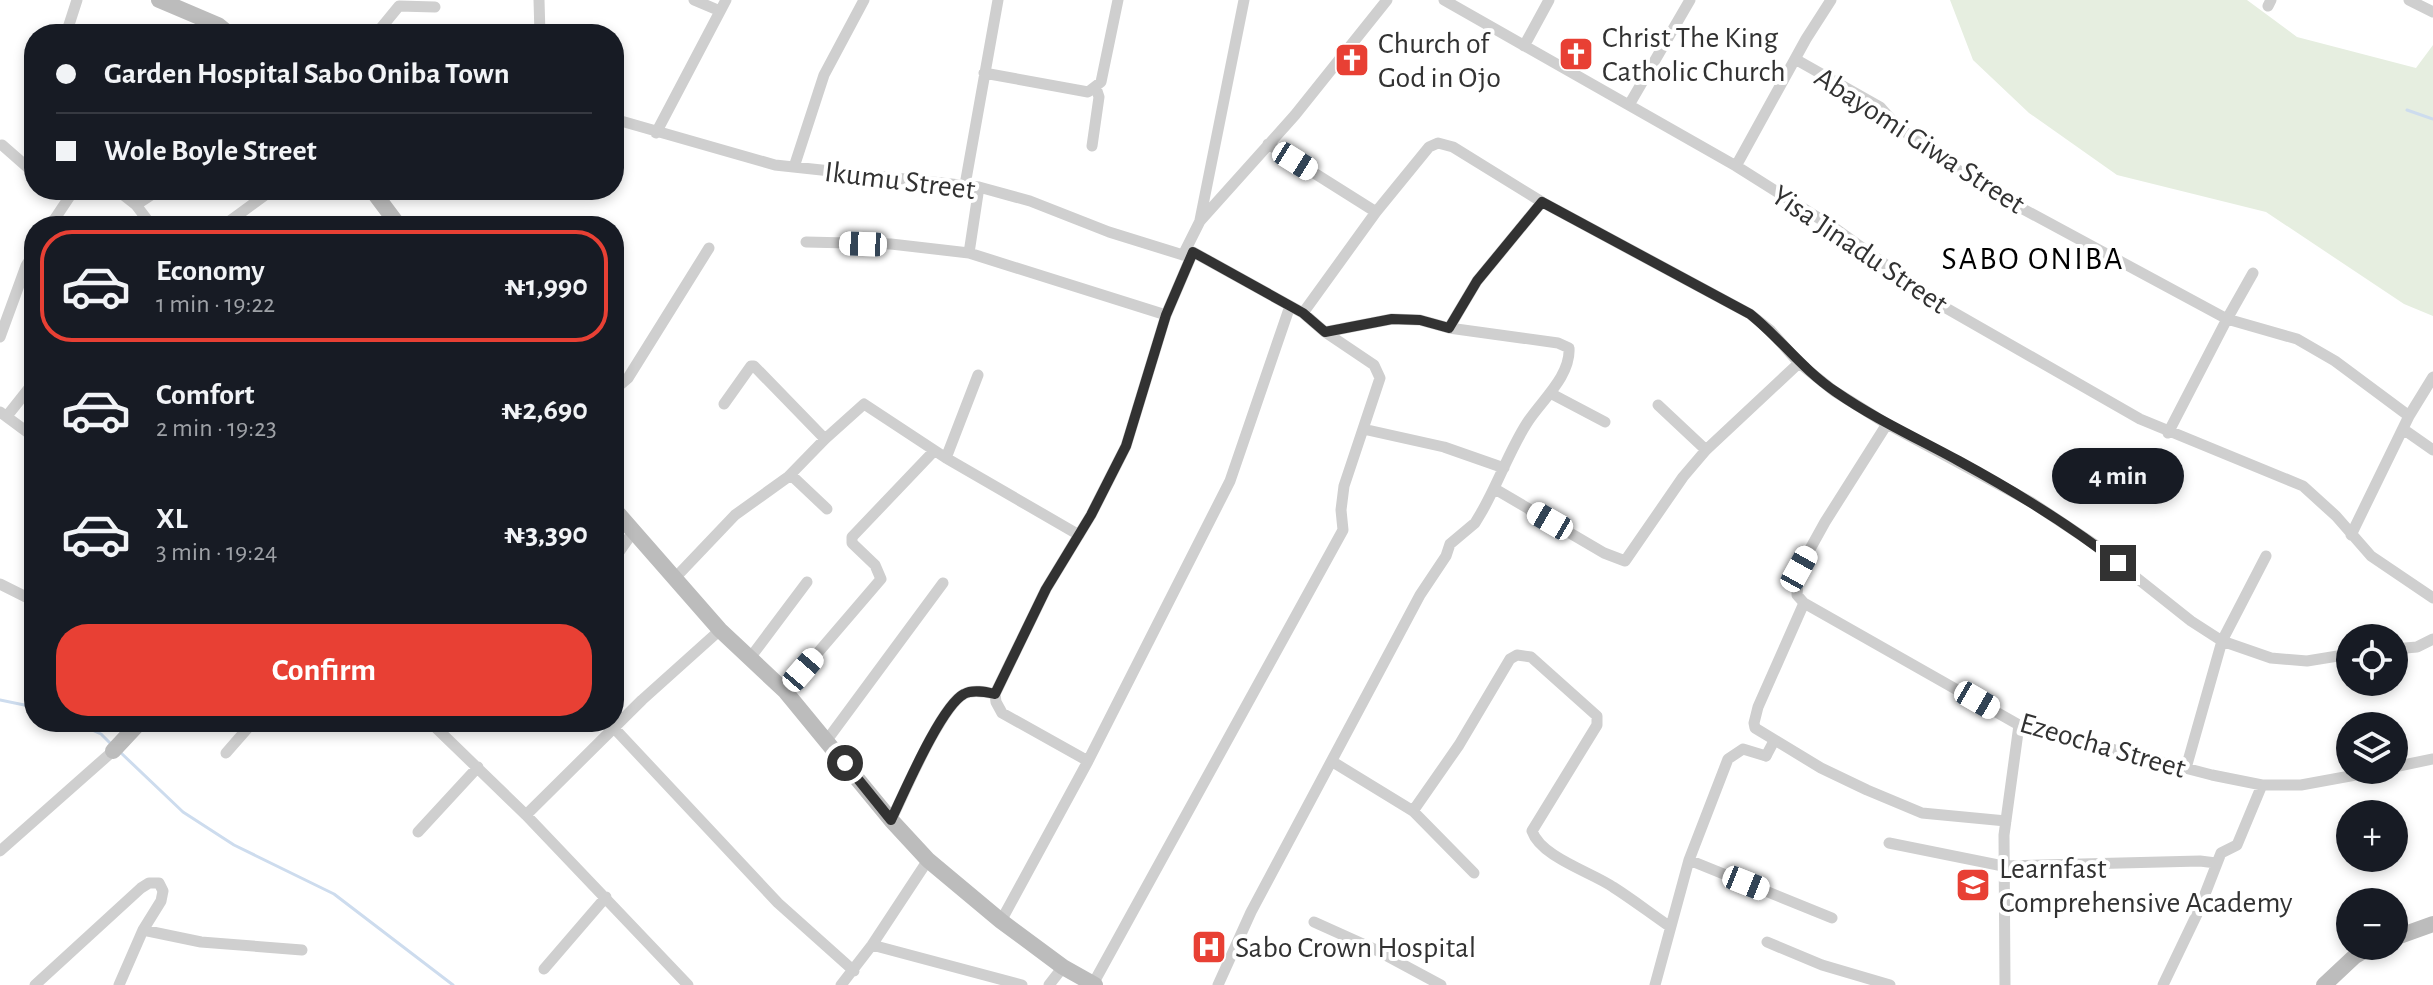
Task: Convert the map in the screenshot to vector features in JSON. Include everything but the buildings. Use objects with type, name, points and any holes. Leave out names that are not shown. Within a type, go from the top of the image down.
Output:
[{"type":"main road","points":[[159,0],[216,24]]},
{"type":"main road","points":[[624,521],[720,630],[785,691],[891,820],[928,860],[1001,921],[1063,967],[1094,984]]},
{"type":"main road","points":[[113,751],[131,732]]},
{"type":"main road","points":[[2408,933],[2433,924]]},
{"type":"main road","points":[[2324,985],[2351,960]]},
{"type":"street","points":[[69,24],[77,0]]},
{"type":"street","points":[[539,0],[540,24]]},
{"type":"street","points":[[656,133],[723,6],[694,0]]},
{"type":"street","points":[[794,167],[824,75],[864,0]]},
{"type":"street","points":[[965,185],[998,0]]},
{"type":"street","points":[[984,73],[1088,92],[1096,88],[1101,82],[1118,0]]},
{"type":"street","points":[[1088,761],[1002,713],[995,694],[1046,589],[1079,535],[1126,446],[1166,315],[1200,221],[1244,0]]},
{"type":"street","points":[[1200,221],[1295,115],[1387,0]]},
{"type":"street","name":"Yisa Jinadu Street","points":[[1444,0],[1736,166],[1836,229],[1946,308],[2168,433],[2303,486],[2336,516],[2371,556],[2433,598]]},
{"type":"street","points":[[1524,46],[1549,0]]},
{"type":"street","points":[[1629,105],[1690,0]]},
{"type":"street","points":[[1736,166],[1831,0]]},
{"type":"street","points":[[2409,0],[2433,12]]},
{"type":"street","points":[[384,24],[399,6],[435,7]]},
{"type":"street","name":"Abayomi Giwa Street","points":[[1795,59],[1880,107],[1895,124],[1927,149],[1986,189],[2227,319],[2297,339],[2335,361],[2409,416]]},
{"type":"street","points":[[1092,146],[1099,97],[1096,88]]},
{"type":"street","name":"Ikumu Street","points":[[624,122],[794,167],[979,187],[1030,201],[1109,232],[1188,254],[1303,313],[1374,365],[1380,378],[1363,429]]},
{"type":"street","points":[[1303,313],[1376,212],[1429,147],[1438,143],[1453,147],[1542,202],[1750,314],[1770,330],[1799,363],[1834,391],[1887,424],[2031,502],[2094,544],[2191,621],[2222,641],[2271,658],[2307,661],[2336,656]]},
{"type":"street","points":[[1268,144],[1376,212]]},
{"type":"street","points":[[2,145],[24,164]]},
{"type":"street","points":[[969,253],[979,187]]},
{"type":"street","points":[[130,200],[144,216]]},
{"type":"street","points":[[136,205],[144,200]]},
{"type":"street","points":[[237,216],[258,200]]},
{"type":"street","points":[[1449,328],[1477,281],[1542,202]]},
{"type":"street","points":[[806,242],[891,244],[969,253],[1166,315]]},
{"type":"street","points":[[624,381],[709,248]]},
{"type":"street","points":[[0,337],[24,271]]},
{"type":"street","points":[[2168,433],[2253,273]]},
{"type":"street","points":[[1001,921],[1088,761],[1230,481],[1290,306]]},
{"type":"street","points":[[1218,985],[1251,912],[1420,595],[1448,550],[1475,523],[1527,424],[1570,358],[1569,348],[1558,343],[1449,328],[1420,320],[1392,319],[1325,332]]},
{"type":"street","points":[[1495,489],[1604,553],[1625,561],[1683,477],[1706,450],[1799,363]]},
{"type":"street","points":[[724,404],[754,366],[825,439]]},
{"type":"street","points":[[946,458],[978,375]]},
{"type":"street","points":[[2351,535],[2409,416],[2433,377]]},
{"type":"street","points":[[24,393],[4,414],[24,429]]},
{"type":"street","points":[[1550,393],[1605,422]]},
{"type":"street","points":[[675,578],[735,515],[791,475],[864,404],[934,451],[1079,535]]},
{"type":"street","points":[[1658,405],[1706,450]]},
{"type":"street","points":[[1887,424],[1799,569],[1797,595],[1804,603],[1758,707],[1755,728],[1775,742],[1867,790],[1922,813],[2005,827]]},
{"type":"street","points":[[1094,984],[1339,539],[1343,523],[1344,486],[1363,429],[1444,447],[1504,468]]},
{"type":"street","points":[[2403,429],[2433,450]]},
{"type":"street","points":[[785,691],[881,579],[875,565],[852,543],[852,537],[934,451]]},
{"type":"street","points":[[791,475],[827,509]]},
{"type":"street","points":[[624,545],[633,532]]},
{"type":"street","points":[[2186,768],[2222,641],[2266,556]]},
{"type":"street","points":[[750,658],[807,582]]},
{"type":"street","points":[[827,740],[943,583]]},
{"type":"street","points":[[0,584],[24,596]]},
{"type":"street","name":"Ezeocha Street","points":[[1804,603],[2019,725],[2262,785],[2301,785],[2336,779]]},
{"type":"street","points":[[624,719],[720,630]]},
{"type":"street","points":[[2408,648],[2433,639]]},
{"type":"street","points":[[1413,811],[1459,745],[1510,659],[1517,655],[1531,657],[1597,716],[1597,725],[1532,831],[1534,838],[1563,860],[1610,885],[1669,926]]},
{"type":"street","points":[[891,820],[926,744],[955,701],[972,691],[995,694]]},
{"type":"street","points":[[2005,985],[2005,827],[2019,725]]},
{"type":"street","points":[[226,753],[244,732]]},
{"type":"street","points":[[441,732],[526,815],[688,985]]},
{"type":"street","points":[[526,815],[610,732]]},
{"type":"street","points":[[618,732],[778,903],[854,971]]},
{"type":"street","points":[[1655,985],[1689,860],[1728,759],[1743,749],[1766,756],[1775,742]]},
{"type":"street","points":[[0,851],[113,751]]},
{"type":"street","points":[[2408,764],[2433,759]]},
{"type":"street","points":[[1333,762],[1413,811],[1474,873]]},
{"type":"street","points":[[418,832],[478,767]]},
{"type":"street","points":[[1889,843],[2003,866],[2200,861],[2218,858],[2237,845],[2262,785]]},
{"type":"street","points":[[2163,985],[2198,912],[2218,858]]},
{"type":"street","points":[[841,985],[854,971],[928,860]]},
{"type":"street","points":[[1689,860],[1832,918]]},
{"type":"street","points":[[35,985],[141,888],[149,883],[159,883],[163,891],[161,901],[143,930],[119,985]]},
{"type":"street","points":[[544,969],[606,897]]},
{"type":"street","points":[[1314,922],[1374,949],[1441,985]]},
{"type":"street","points":[[143,930],[201,942],[302,950]]},
{"type":"street","points":[[1767,942],[1822,965],[1890,985]]},
{"type":"street","points":[[872,945],[1022,985]]},
{"type":"street","points":[[1049,985],[1063,967]]},
{"type":"shaded area","points":[[1950,0],[2247,0],[2297,37],[2416,68],[2433,45],[2433,316],[2404,304],[2266,212],[2117,175],[2029,113],[1973,60]]},
{"type":"waterway","points":[[2407,110],[2433,119]]},
{"type":"waterway","points":[[0,700],[24,705]]},
{"type":"waterway","points":[[96,732],[112,745]]},
{"type":"waterway","points":[[120,752],[183,812],[234,845],[334,894],[453,985]]},
{"type":"place","name":"Christ The King Catholic Church","points":[[1576,54]]},
{"type":"place","name":"Church of God in Ojo","points":[[1352,60]]},
{"type":"place","name":"Learnfast Comprehensive Academy","points":[[1973,885]]},
{"type":"place","name":"Sabo Crown Hospital","points":[[1209,947]]},
{"type":"district","name":"SABO ONIBA","points":[[2033,258]]},
{"type":"route","points":[[845,763],[891,820],[913,778],[926,744],[955,701],[972,691],[995,694],[1046,589],[1091,515],[1126,446],[1166,315],[1193,252],[1303,313],[1325,332],[1392,319],[1420,320],[1449,328],[1477,281],[1542,202],[1750,314],[1770,330],[1799,363],[1834,391],[1887,424],[2031,502],[2118,563]]}]
